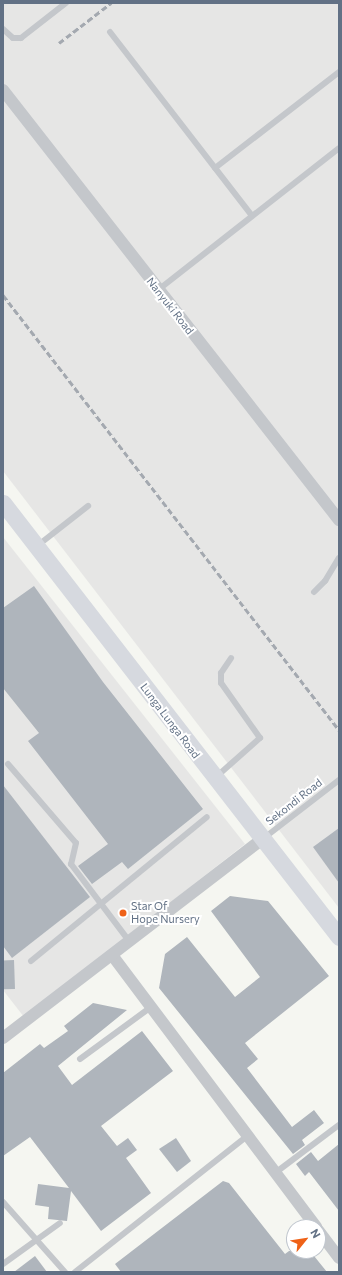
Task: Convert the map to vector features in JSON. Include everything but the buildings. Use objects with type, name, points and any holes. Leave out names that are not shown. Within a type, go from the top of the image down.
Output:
[{"type":"main road","name":"Lunga Lunga Road","points":[[3,503],[261,840],[339,937]]},
{"type":"street","name":"Nanyuki Road","points":[[3,90],[339,520]]},
{"type":"street","points":[[5,1031],[112,955],[261,840]]},
{"type":"street","points":[[112,955],[246,1137],[310,1219]]},
{"type":"street","points":[[326,1241],[339,1258]]},
{"type":"lane","points":[[3,29],[13,38],[21,38],[66,3]]},
{"type":"lane","points":[[110,32],[252,216]]},
{"type":"lane","points":[[215,168],[339,72]]},
{"type":"lane","points":[[158,290],[339,148]]},
{"type":"lane","points":[[36,547],[88,506]]},
{"type":"lane","points":[[314,592],[325,581],[339,558]]},
{"type":"lane","points":[[214,779],[260,738],[221,683],[221,673],[231,658]]},
{"type":"lane","points":[[8,764],[76,843],[71,864],[129,941]]},
{"type":"lane","name":"Sekondi Road","points":[[261,840],[339,780]]},
{"type":"lane","points":[[31,961],[207,817]]},
{"type":"lane","points":[[80,1060],[151,1007]]},
{"type":"lane","points":[[275,1173],[339,1125]]},
{"type":"lane","points":[[75,1272],[246,1137]]},
{"type":"lane","points":[[3,1202],[65,1272]]},
{"type":"lane","points":[[3,1215],[9,1210]]},
{"type":"lane","points":[[3,1264],[60,1223]]},
{"type":"shaded area","points":[[3,3],[339,3],[339,908],[3,471]]},
{"type":"shaded area","points":[[3,537],[245,844],[24,1017],[3,990]]},
{"type":"railway","points":[[59,43],[111,3]]},
{"type":"railway","points":[[3,295],[339,730]]},
{"type":"place","name":"Star Of Hope Nursery","points":[[123,913]]}]
